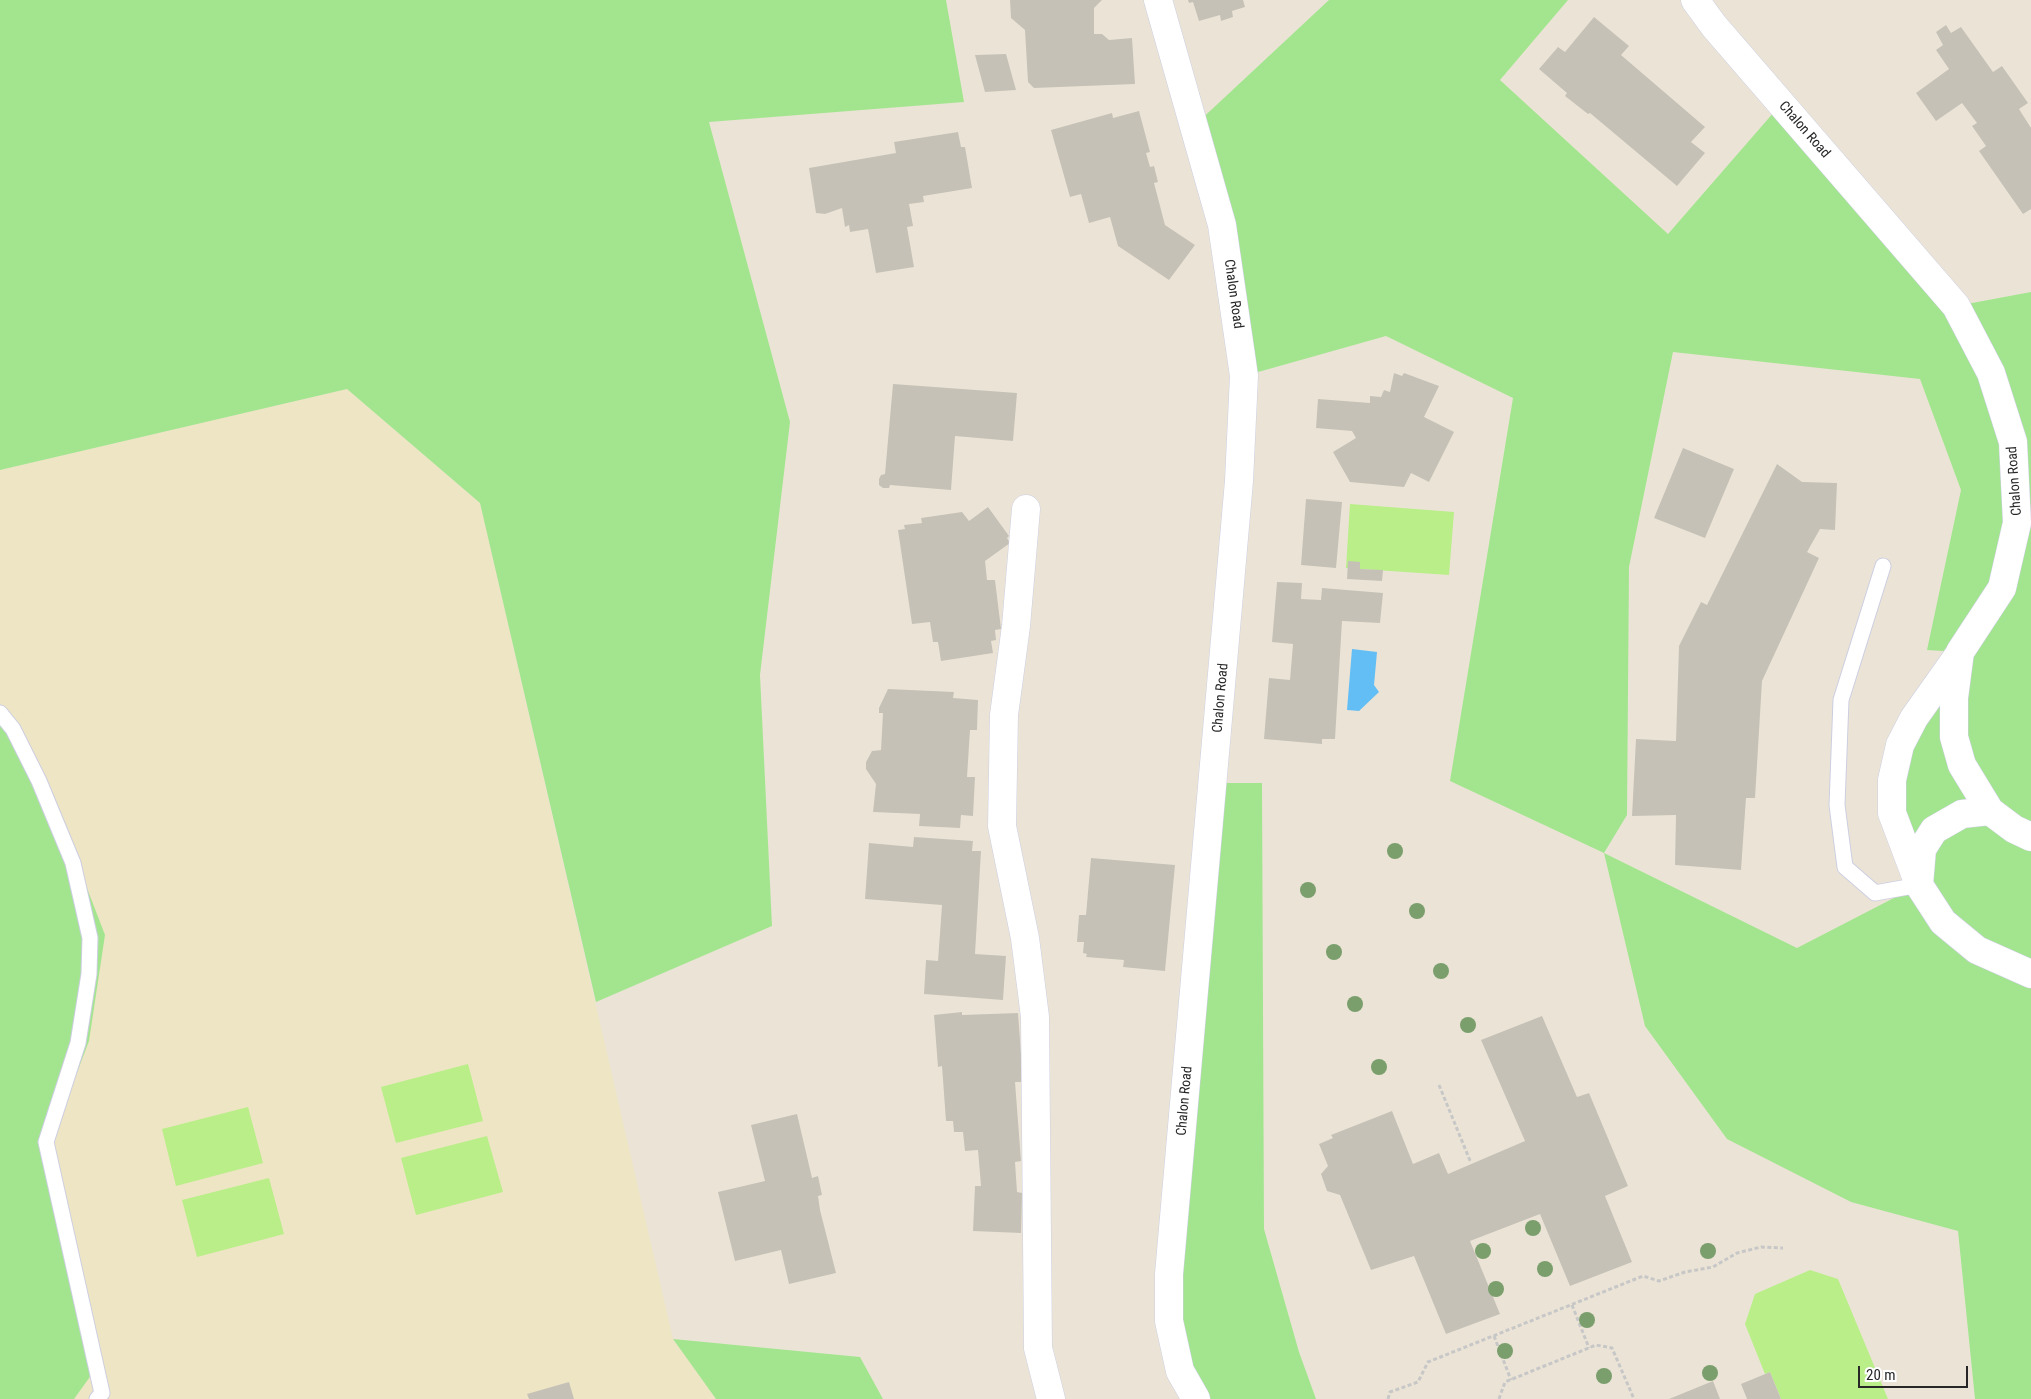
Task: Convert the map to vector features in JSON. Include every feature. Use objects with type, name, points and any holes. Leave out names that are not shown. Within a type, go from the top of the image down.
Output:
[{"type":"street","name":"Chalon Road","points":[[1158,0],[1222,225],[1244,376],[1239,481],[1170,1274],[1170,1321],[1176,1354],[1180,1371],[1196,1399]]},
{"type":"street","name":"Chalon Road","points":[[1695,0],[1714,26],[1956,306],[1991,373],[2013,442],[2017,523],[2002,588],[1960,652],[1954,698],[1954,737],[1962,765],[1990,811]]},
{"type":"street","points":[[1026,509],[1016,626],[1004,715],[1002,826],[1025,938],[1035,1017],[1038,1348],[1051,1399]]},
{"type":"street","points":[[1960,652],[1914,718],[1900,745],[1892,780],[1892,813],[1919,885],[1943,922],[1977,950],[2031,974]]},
{"type":"street","points":[[1919,885],[1922,849],[1934,830],[1962,814],[1990,811],[2014,830],[2031,837]]},
{"type":"lane","points":[[1883,566],[1841,700],[1837,805],[1845,867],[1875,893],[1919,885]]},
{"type":"lane","points":[[0,713],[13,729],[39,781],[73,863],[90,938],[89,974],[78,1043],[46,1142],[102,1393],[97,1399]]},
{"type":"path","points":[[1438,1085],[1472,1163]]},
{"type":"path","points":[[1388,1399],[1390,1392],[1418,1382],[1428,1362],[1643,1276],[1660,1281],[1685,1272],[1713,1267],[1737,1253],[1761,1247],[1783,1248]]},
{"type":"path","points":[[1572,1304],[1589,1348]]},
{"type":"path","points":[[1494,1336],[1512,1380]]},
{"type":"path","points":[[1499,1399],[1505,1382],[1596,1345],[1612,1348],[1634,1399]]},
{"type":"shaded area","points":[[347,389],[480,503],[673,1339],[716,1399],[74,1399],[92,1374],[51,1141],[0,710],[0,470]]},
{"type":"green space","points":[[0,0],[946,0],[964,102],[709,122],[790,422],[760,675],[772,926],[596,1002],[480,503],[347,389],[0,470]]},
{"type":"green space","points":[[1329,0],[1568,0],[1500,80],[1668,234],[1781,104],[1956,306],[2031,292],[2031,1399],[1975,1399],[1958,1231],[1851,1202],[1727,1139],[1645,1026],[1604,853],[1450,781],[1513,398],[1386,336],[1244,376],[1195,125]],"holes":[[[1673,352],[1920,379],[1961,490],[1927,650],[1960,652],[1892,780],[1919,885],[1797,948],[1604,853],[1627,815],[1629,567]]]},
{"type":"green space","points":[[1350,504],[1454,512],[1449,575],[1346,568]]},
{"type":"green space","points":[[0,710],[67,836],[105,935],[89,1041],[51,1141],[92,1374],[74,1399],[0,1399]]},
{"type":"green space","points":[[1213,783],[1262,783],[1264,1229],[1299,1352],[1316,1399],[1196,1399],[1169,1321]]},
{"type":"green space","points":[[468,1064],[483,1121],[396,1143],[381,1087]]},
{"type":"green space","points":[[248,1107],[263,1163],[176,1186],[162,1129]]},
{"type":"green space","points":[[487,1136],[503,1192],[416,1215],[401,1158]]},
{"type":"green space","points":[[269,1178],[284,1234],[197,1257],[182,1200]]},
{"type":"green space","points":[[1810,1270],[1838,1279],[1888,1399],[1781,1399],[1770,1372],[1765,1374],[1745,1324],[1755,1294]]},
{"type":"green space","points":[[673,1339],[860,1357],[883,1399],[716,1399]]},
{"type":"water","points":[[1352,649],[1377,652],[1374,685],[1379,692],[1359,711],[1347,710]]},
{"type":"building","points":[[1010,0],[1102,0],[1094,8],[1094,34],[1102,34],[1109,40],[1132,38],[1135,84],[1034,88],[1028,82],[1025,30],[1011,18]]},
{"type":"building","points":[[1188,0],[1243,0],[1245,7],[1232,11],[1233,17],[1221,21],[1220,15],[1199,21],[1193,2],[1189,3]]},
{"type":"building","points":[[1594,17],[1629,46],[1621,55],[1705,127],[1691,142],[1705,153],[1677,186],[1590,113],[1588,114],[1565,96],[1567,93],[1539,69],[1558,47],[1565,52]]},
{"type":"building","points":[[1946,25],[1951,33],[1961,27],[1993,72],[2002,66],[2028,103],[2019,109],[2031,128],[2031,209],[2023,214],[1979,151],[1986,146],[1972,126],[1977,123],[1962,103],[1936,121],[1916,93],[1949,69],[1936,50],[1943,45],[1936,32]]},
{"type":"building","points":[[1006,54],[1016,90],[985,92],[975,55]]},
{"type":"building","points":[[1139,111],[1150,152],[1146,153],[1150,167],[1154,166],[1158,182],[1154,183],[1165,225],[1195,245],[1169,280],[1118,246],[1110,217],[1089,223],[1081,194],[1070,197],[1051,130],[1112,113],[1113,118]]},
{"type":"building","points":[[958,132],[961,147],[965,147],[972,188],[923,196],[924,202],[909,204],[913,226],[907,227],[914,267],[876,273],[868,229],[850,232],[849,225],[845,227],[842,208],[825,214],[816,213],[809,168],[896,153],[894,142]]},
{"type":"building","points":[[1394,373],[1402,376],[1404,373],[1439,386],[1424,417],[1454,432],[1429,482],[1411,473],[1404,487],[1350,482],[1333,452],[1356,438],[1352,431],[1316,428],[1318,399],[1370,403],[1370,396],[1381,397],[1384,390],[1390,392]]},
{"type":"building","points":[[893,384],[1017,393],[1013,441],[955,436],[951,490],[890,485],[889,488],[883,488],[879,485],[879,479],[881,475],[885,474]]},
{"type":"building","points":[[1683,448],[1734,469],[1705,538],[1654,518]]},
{"type":"building","points":[[1777,464],[1802,482],[1837,483],[1835,530],[1820,529],[1807,552],[1819,558],[1762,681],[1755,798],[1746,798],[1741,870],[1675,865],[1676,815],[1632,816],[1636,739],[1676,741],[1679,646],[1701,602],[1707,605]]},
{"type":"building","points":[[1306,499],[1342,502],[1336,568],[1301,565]]},
{"type":"building","points":[[988,507],[1009,536],[1007,538],[1010,543],[985,561],[987,580],[995,580],[1001,629],[995,630],[996,640],[991,641],[993,653],[941,661],[938,642],[933,642],[930,622],[912,624],[898,530],[905,529],[904,525],[922,523],[921,518],[962,512],[969,521]]},
{"type":"building","points":[[1348,561],[1360,562],[1360,569],[1383,570],[1382,581],[1347,579]]},
{"type":"building","points":[[1277,582],[1302,583],[1301,599],[1321,600],[1322,588],[1383,593],[1380,623],[1342,621],[1335,739],[1322,739],[1322,744],[1264,739],[1269,678],[1290,680],[1293,644],[1272,642]]},
{"type":"building","points":[[888,689],[954,692],[953,698],[978,700],[977,730],[970,730],[967,777],[975,777],[973,816],[961,815],[960,828],[919,826],[920,814],[873,812],[876,784],[866,769],[866,762],[872,751],[881,750],[883,713],[879,713],[879,708]]},
{"type":"building","points":[[914,837],[973,841],[972,851],[981,851],[975,954],[1006,956],[1003,1000],[924,994],[926,960],[938,961],[942,905],[865,899],[869,843],[913,847]]},
{"type":"building","points":[[1091,858],[1175,865],[1165,971],[1123,967],[1124,960],[1086,957],[1087,954],[1083,953],[1084,942],[1077,942],[1079,915],[1086,915]]},
{"type":"building","points":[[962,1012],[962,1015],[1018,1013],[1023,1082],[1015,1082],[1021,1161],[1015,1162],[1017,1192],[1022,1193],[1021,1233],[973,1231],[975,1186],[981,1186],[978,1150],[965,1151],[963,1132],[954,1132],[953,1121],[946,1121],[942,1066],[938,1067],[934,1015]]},
{"type":"building","points":[[1542,1016],[1577,1097],[1589,1093],[1628,1186],[1605,1196],[1632,1262],[1570,1286],[1540,1214],[1470,1241],[1500,1314],[1446,1334],[1414,1256],[1371,1270],[1340,1195],[1327,1191],[1321,1174],[1328,1166],[1319,1144],[1333,1138],[1331,1135],[1392,1111],[1413,1164],[1439,1153],[1448,1174],[1525,1141],[1481,1040]]},
{"type":"building","points":[[797,1114],[812,1178],[818,1176],[822,1195],[818,1196],[820,1210],[836,1273],[789,1284],[781,1250],[735,1261],[718,1192],[765,1181],[751,1125]]},
{"type":"building","points":[[1770,1372],[1781,1399],[1747,1399],[1741,1384]]},
{"type":"building","points":[[1713,1381],[1720,1399],[1669,1399]]},
{"type":"building","points":[[569,1382],[574,1399],[529,1399],[527,1394]]}]
